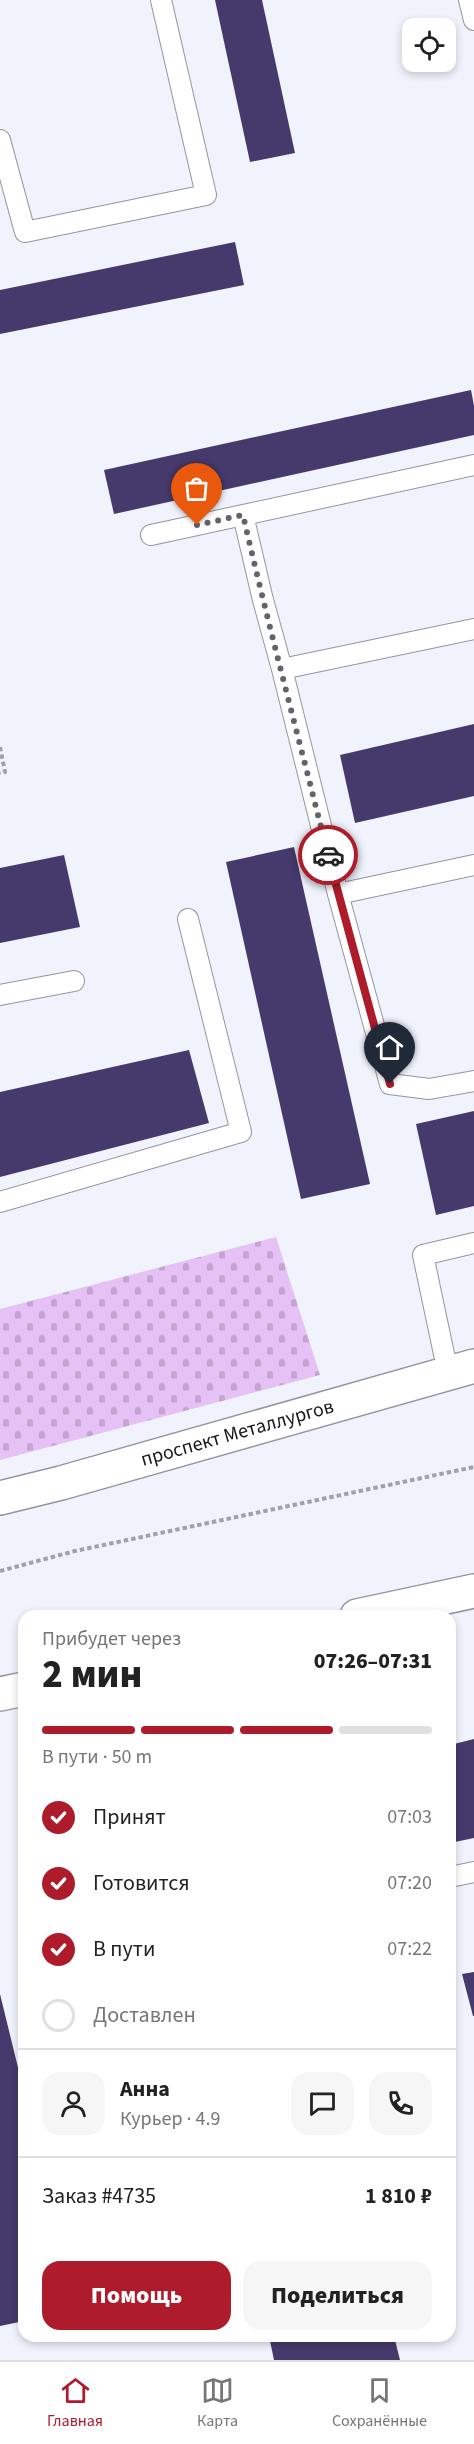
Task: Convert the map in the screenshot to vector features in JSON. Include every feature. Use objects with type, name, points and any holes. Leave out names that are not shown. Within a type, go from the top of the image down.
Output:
[{"type":"street","name":"проспект Металлургов","points":[[0,1498],[61,1484],[462,1369]]},
{"type":"street","points":[[384,1610],[474,1590]]},
{"type":"street","points":[[0,1694],[18,1690]]},
{"type":"lane","points":[[0,140],[26,232],[206,195],[161,0]]},
{"type":"lane","points":[[469,0],[474,20]]},
{"type":"lane","points":[[151,535],[474,465]]},
{"type":"lane","points":[[243,515],[262,600],[390,1084],[429,1089],[474,1081]]},
{"type":"lane","points":[[282,669],[474,629]]},
{"type":"lane","points":[[338,894],[474,865]]},
{"type":"lane","points":[[0,1202],[241,1132],[188,919]]},
{"type":"lane","points":[[0,995],[74,981]]},
{"type":"lane","points":[[462,1369],[444,1354],[423,1255],[474,1243]]},
{"type":"lane","points":[[456,1876],[474,1872]]},
{"type":"path","points":[[0,747],[5,771],[0,773]]},
{"type":"path","points":[[0,1570],[75,1551],[474,1467]]},
{"type":"green space","points":[[276,1237],[320,1375],[0,1460],[0,1309]]},
{"type":"building","points":[[215,0],[262,0],[295,153],[250,162]]},
{"type":"building","points":[[235,242],[244,285],[0,334],[0,290]]},
{"type":"building","points":[[471,390],[474,406],[474,435],[114,514],[104,470]]},
{"type":"building","points":[[474,724],[474,796],[355,823],[340,755]]},
{"type":"building","points":[[294,847],[370,1184],[301,1199],[226,862]]},
{"type":"building","points":[[64,855],[80,927],[0,943],[0,868]]},
{"type":"building","points":[[189,1050],[209,1123],[0,1177],[0,1092]]},
{"type":"building","points":[[474,1111],[474,1206],[436,1215],[416,1124]]},
{"type":"building","points":[[474,1739],[474,1838],[456,1842],[456,1744]]},
{"type":"building","points":[[474,1972],[474,2016],[473,2016],[462,1974]]},
{"type":"building","points":[[0,1994],[18,2068],[18,2322],[0,2326]]},
{"type":"building","points":[[270,2342],[396,2342],[400,2360],[274,2360]]},
{"type":"way so far","points":[[197,525],[243,515],[262,600],[282,669],[328,855]]},
{"type":"route","points":[[328,855],[390,1084]]}]
